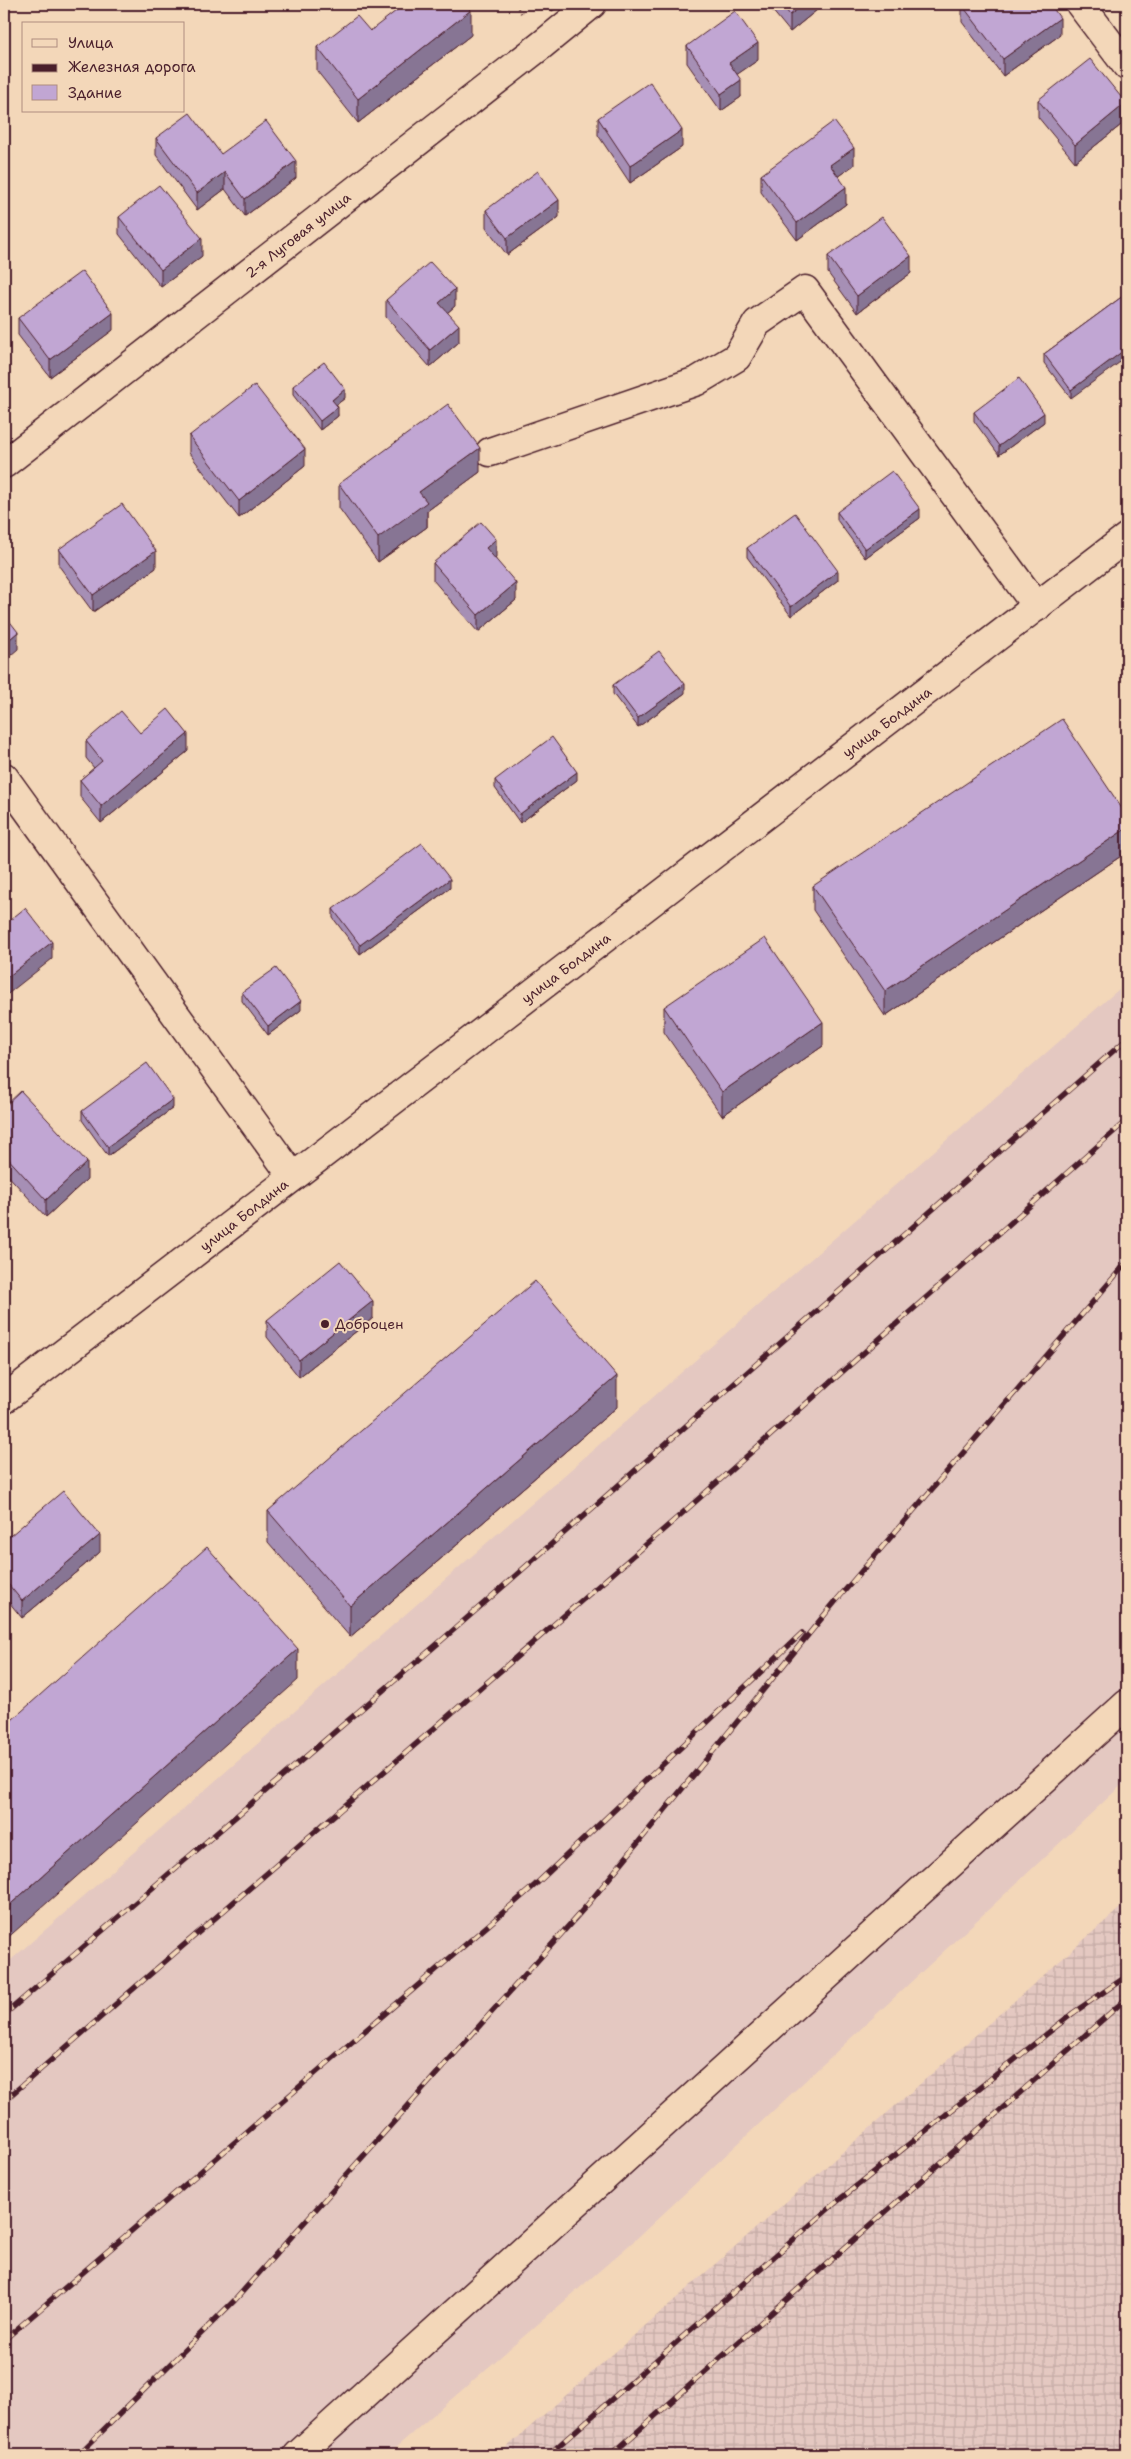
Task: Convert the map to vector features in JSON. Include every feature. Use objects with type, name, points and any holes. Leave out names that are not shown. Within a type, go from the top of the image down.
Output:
[{"type":"main road","name":"2-я Луговая улица","points":[[4,464],[544,44],[592,4]]},
{"type":"main road","points":[[1080,4],[1127,66]]},
{"type":"main road","points":[[490,452],[697,381],[737,357],[757,323],[805,290],[1037,607]]},
{"type":"main road","name":"улица Болдина","points":[[4,1399],[1127,538]]},
{"type":"main road","points":[[4,777],[293,1177]]},
{"type":"main road","points":[[298,2455],[1127,1704]]},
{"type":"shaded area","points":[[1127,982],[1127,1780],[635,2240],[387,2455],[4,2455],[4,1966]]},
{"type":"shaded area","points":[[1127,1902],[1127,2455],[498,2455]]},
{"type":"building","points":[[405,4],[465,4],[471,10],[358,99],[317,47],[357,16],[370,31]]},
{"type":"building","points":[[781,4],[804,4],[790,15]]},
{"type":"building","points":[[1050,4],[1060,18],[1003,59],[962,5]]},
{"type":"building","points":[[735,11],[758,43],[729,63],[741,80],[721,94],[687,46]]},
{"type":"building","points":[[1090,59],[1126,103],[1075,145],[1038,100]]},
{"type":"building","points":[[650,82],[682,130],[630,166],[598,118]]},
{"type":"building","points":[[190,113],[221,154],[266,121],[296,161],[245,199],[225,172],[197,193],[156,138]]},
{"type":"building","points":[[834,121],[854,148],[830,165],[846,187],[797,223],[761,175]]},
{"type":"building","points":[[538,171],[559,200],[507,238],[486,210]]},
{"type":"building","points":[[159,185],[202,238],[161,270],[119,217]]},
{"type":"building","points":[[882,217],[911,256],[857,296],[828,256]]},
{"type":"building","points":[[430,262],[455,289],[439,303],[459,325],[430,350],[386,300]]},
{"type":"building","points":[[82,271],[113,313],[50,360],[18,318]]},
{"type":"building","points":[[1127,293],[1127,348],[1071,390],[1044,354]]},
{"type":"building","points":[[324,362],[345,389],[332,400],[338,407],[320,421],[293,386]]},
{"type":"building","points":[[1019,378],[1044,413],[999,446],[974,412]]},
{"type":"building","points":[[255,385],[305,449],[239,501],[189,436]]},
{"type":"building","points":[[448,404],[480,448],[419,492],[427,502],[378,538],[339,484]]},
{"type":"building","points":[[892,471],[920,509],[865,549],[837,512]]},
{"type":"building","points":[[122,504],[156,551],[93,595],[59,549]]},
{"type":"building","points":[[795,513],[838,571],[791,607],[747,548]]},
{"type":"building","points":[[481,522],[496,539],[486,548],[516,583],[478,615],[433,563]]},
{"type":"building","points":[[4,614],[18,632],[4,644]]},
{"type":"building","points":[[659,651],[685,684],[638,718],[613,685]]},
{"type":"building","points":[[168,709],[188,734],[101,806],[80,780],[102,761],[86,741],[121,711],[140,733]]},
{"type":"building","points":[[1062,719],[1127,816],[1127,828],[885,991],[813,886]]},
{"type":"building","points":[[552,737],[577,772],[520,814],[495,780]]},
{"type":"building","points":[[422,843],[450,879],[360,945],[333,909]]},
{"type":"building","points":[[25,908],[52,942],[4,980],[4,925]]},
{"type":"building","points":[[765,938],[823,1022],[722,1092],[664,1007]]},
{"type":"building","points":[[276,968],[301,1001],[268,1026],[242,992]]},
{"type":"building","points":[[147,1063],[173,1099],[108,1147],[82,1111]]},
{"type":"building","points":[[21,1091],[87,1162],[46,1200],[4,1154],[4,1107]]},
{"type":"building","points":[[340,1261],[373,1301],[299,1360],[267,1320]]},
{"type":"building","points":[[535,1281],[617,1376],[350,1606],[268,1511]]},
{"type":"building","points":[[63,1491],[100,1535],[22,1601],[4,1579],[4,1541]]},
{"type":"building","points":[[207,1547],[298,1649],[4,1910],[4,1727]]},
{"type":"railway","points":[[4,2015],[442,1640],[1127,1039]]},
{"type":"railway","points":[[4,2101],[678,1517],[1127,1120]]},
{"type":"railway","points":[[78,2455],[235,2300],[588,1904],[835,1602],[1127,1262]]},
{"type":"railway","points":[[4,2340],[535,1885],[802,1633]]},
{"type":"railway","points":[[548,2455],[834,2204],[1073,2013],[1127,1976]]},
{"type":"railway","points":[[611,2455],[1127,1998]]},
{"type":"place","name":"Доброцен","points":[[325,1324]]}]
